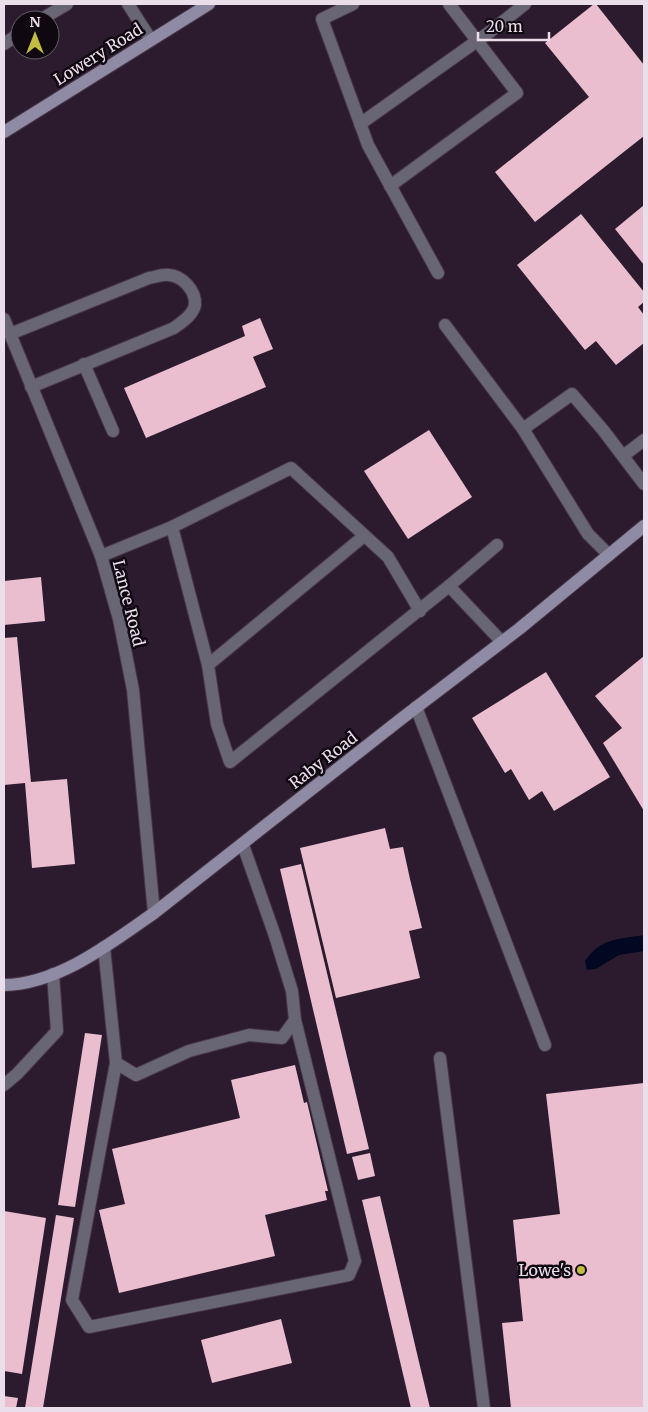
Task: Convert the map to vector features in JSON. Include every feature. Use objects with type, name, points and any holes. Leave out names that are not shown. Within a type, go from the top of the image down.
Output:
[{"type":"street","points":[[128,4],[151,40]]},
{"type":"street","name":"Lowery Road","points":[[4,132],[210,4]]},
{"type":"street","points":[[354,4],[322,19],[368,146],[438,273]]},
{"type":"street","points":[[390,186],[517,93],[449,4]]},
{"type":"street","points":[[360,124],[525,4]]},
{"type":"street","points":[[10,334],[149,278],[168,274],[183,280],[192,290],[195,305],[188,317],[174,328],[31,387]]},
{"type":"street","name":"Lance Road","points":[[4,319],[101,556],[119,620],[133,690],[154,913]]},
{"type":"street","points":[[445,325],[523,429],[588,534],[608,555]]},
{"type":"street","points":[[84,364],[113,431]]},
{"type":"street","points":[[523,429],[572,394],[604,430],[644,484]]},
{"type":"street","points":[[623,456],[644,440]]},
{"type":"street","points":[[101,556],[172,527],[291,468],[388,557],[420,611]]},
{"type":"street","name":"Raby Road","points":[[4,985],[42,978],[73,966],[154,913],[416,707],[502,642],[644,526]]},
{"type":"street","points":[[172,527],[208,665],[216,724],[230,762],[420,611],[497,545]]},
{"type":"street","points":[[208,665],[364,536]]},
{"type":"street","points":[[449,586],[502,642]]},
{"type":"street","points":[[416,707],[546,1044]]},
{"type":"street","points":[[104,947],[116,1063],[72,1300],[90,1327],[349,1275],[355,1261],[295,1020],[292,991],[263,901],[242,845]]},
{"type":"street","points":[[4,1085],[17,1074],[57,1031],[53,974]]},
{"type":"street","points":[[116,1063],[136,1075],[189,1051],[249,1036],[282,1038],[295,1020]]},
{"type":"street","points":[[440,1058],[484,1408]]},
{"type":"water","points":[[644,935],[644,951],[619,955],[596,969],[587,970],[585,961],[597,948],[618,939]]},
{"type":"building","points":[[596,4],[644,65],[644,136],[535,222],[495,172],[589,97],[545,43]]},
{"type":"building","points":[[644,205],[644,265],[615,229]]},
{"type":"building","points":[[581,214],[644,292],[644,302],[638,307],[644,315],[644,343],[616,365],[596,341],[585,350],[517,265]]},
{"type":"building","points":[[260,318],[273,349],[253,357],[266,387],[146,438],[124,388],[245,336],[242,326]]},
{"type":"building","points":[[429,430],[472,497],[408,539],[364,471]]},
{"type":"building","points":[[41,577],[45,621],[4,625],[4,581]]},
{"type":"building","points":[[17,637],[31,782],[67,779],[75,864],[32,868],[25,783],[4,785],[4,638]]},
{"type":"building","points":[[644,656],[644,811],[603,743],[622,728],[595,696]]},
{"type":"building","points":[[546,672],[610,777],[554,811],[542,791],[529,800],[511,769],[505,773],[472,718]]},
{"type":"building","points":[[385,828],[390,849],[403,847],[422,928],[409,931],[420,978],[336,998],[300,848]]},
{"type":"building","points":[[301,864],[369,1149],[347,1154],[280,869]]},
{"type":"building","points":[[85,1033],[102,1035],[75,1207],[58,1205]]},
{"type":"building","points":[[295,1065],[304,1103],[307,1102],[328,1191],[325,1191],[327,1200],[265,1215],[275,1256],[119,1293],[99,1210],[125,1204],[112,1149],[240,1118],[231,1080]]},
{"type":"building","name":"Lowe's","points":[[644,1083],[644,1408],[511,1408],[502,1323],[523,1321],[513,1220],[560,1214],[546,1094]]},
{"type":"building","points":[[370,1153],[375,1176],[358,1180],[352,1157]]},
{"type":"building","points":[[380,1196],[430,1408],[411,1408],[362,1200]]},
{"type":"building","points":[[4,1211],[46,1218],[22,1374],[4,1371]]},
{"type":"building","points":[[56,1215],[74,1218],[43,1408],[25,1408]]},
{"type":"building","points":[[281,1319],[292,1363],[212,1383],[201,1340]]},
{"type":"building","points":[[4,1396],[18,1398],[16,1408],[4,1408]]},
{"type":"place","name":"Lowe's","points":[[581,1270]]}]
